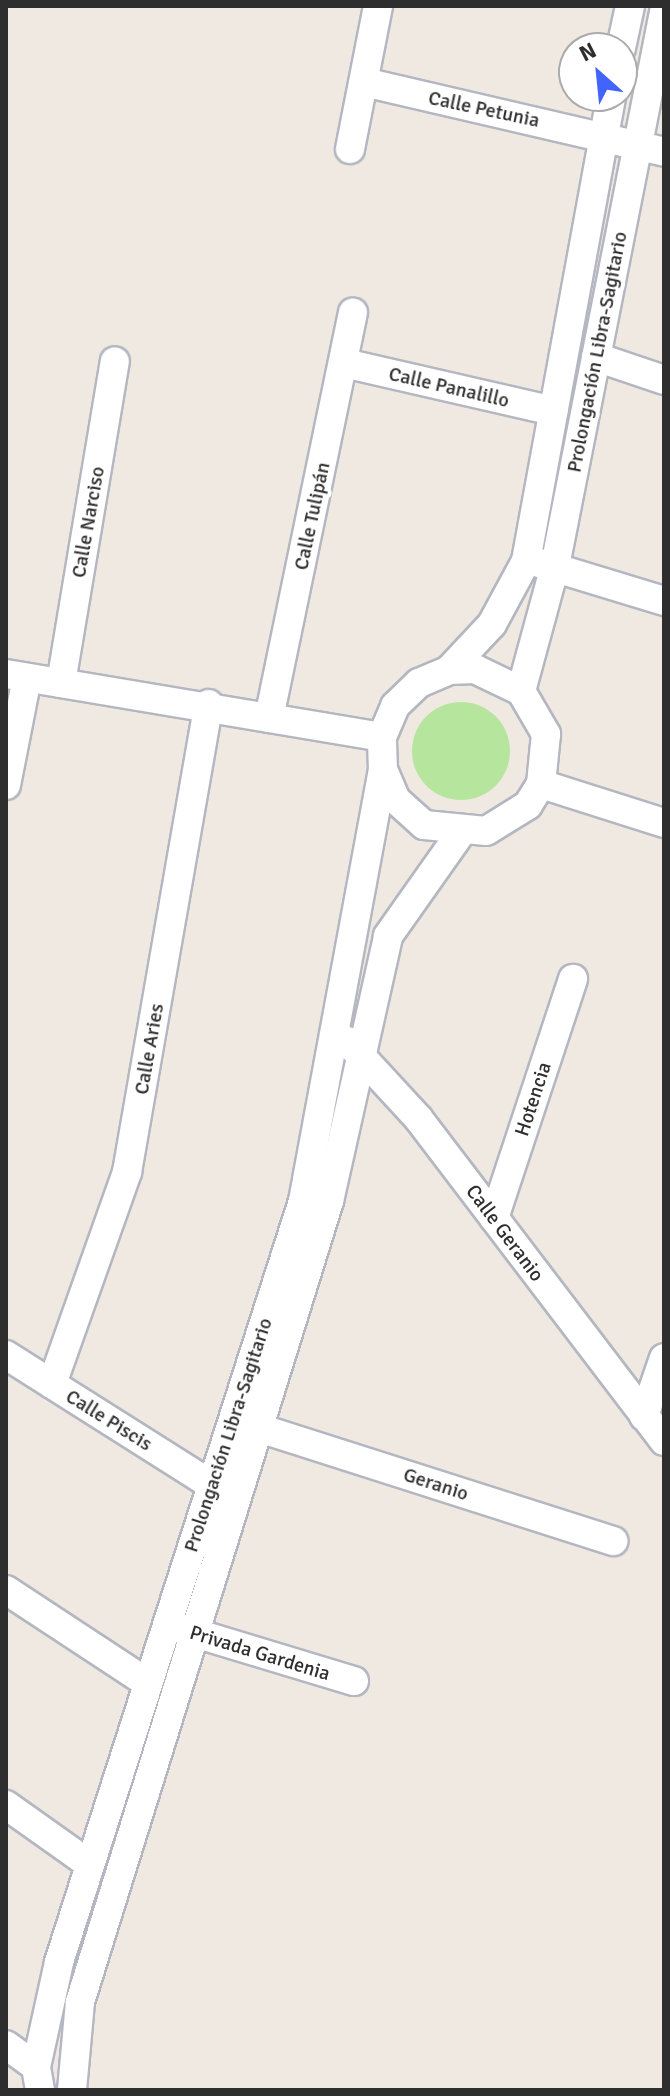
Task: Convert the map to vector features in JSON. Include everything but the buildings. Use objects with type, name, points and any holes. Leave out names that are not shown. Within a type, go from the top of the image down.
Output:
[{"type":"street","points":[[350,149],[378,6]]},
{"type":"street","points":[[624,32],[630,6]]},
{"type":"street","name":"Prolongación Libra-Sagitario","points":[[521,691],[555,566],[596,357],[651,148],[664,12]]},
{"type":"street","name":"Calle Petunia","points":[[364,82],[651,148]]},
{"type":"street","name":"Prolongación Libra-Sagitario","points":[[449,670],[492,624],[526,561],[608,112]]},
{"type":"street","name":"Calle Tulipán","points":[[269,718],[353,313]]},
{"type":"street","points":[[596,357],[664,380]]},
{"type":"street","name":"Calle Narciso","points":[[61,683],[115,361]]},
{"type":"street","name":"Calle Panalillo","points":[[344,363],[554,411]]},
{"type":"street","points":[[526,561],[555,566],[664,601]]},
{"type":"street","points":[[475,669],[521,691],[546,734],[541,784],[509,821],[460,834],[424,825],[396,800],[383,770],[382,737],[403,698],[449,670],[475,669]]},
{"type":"street","points":[[6,785],[16,676],[209,704],[269,718],[382,737]]},
{"type":"street","name":"Calle Aries","points":[[52,1384],[127,1172],[209,704]]},
{"type":"street","name":"Prolongación Libra-Sagitario","points":[[38,2078],[89,1864],[146,1682],[179,1628],[259,1428],[329,1201],[383,770]]},
{"type":"street","points":[[541,784],[664,823]]},
{"type":"street","name":"Prolongación Libra-Sagitario","points":[[72,2090],[80,2002],[179,1628],[212,1485],[303,1201],[347,1041],[388,936],[460,834]]},
{"type":"street","name":"Hotencia","points":[[494,1218],[573,979]]},
{"type":"street","name":"Calle Geranio","points":[[347,1041],[494,1218],[664,1441]]},
{"type":"street","name":"Calle Piscis","points":[[6,1355],[212,1485]]},
{"type":"street","points":[[644,1416],[664,1358]]},
{"type":"street","name":"Geranio","points":[[259,1428],[613,1541]]},
{"type":"street","points":[[6,1590],[146,1682]]},
{"type":"street","name":"Privada Gardenia","points":[[179,1628],[354,1681]]},
{"type":"street","points":[[6,1805],[89,1864]]},
{"type":"street","points":[[6,2045],[38,2078]]},
{"type":"green space","points":[[461,702],[480,706],[496,716],[506,732],[510,751],[506,770],[496,786],[480,796],[461,800],[442,796],[426,786],[416,770],[412,751],[416,732],[426,716],[442,706]]}]
